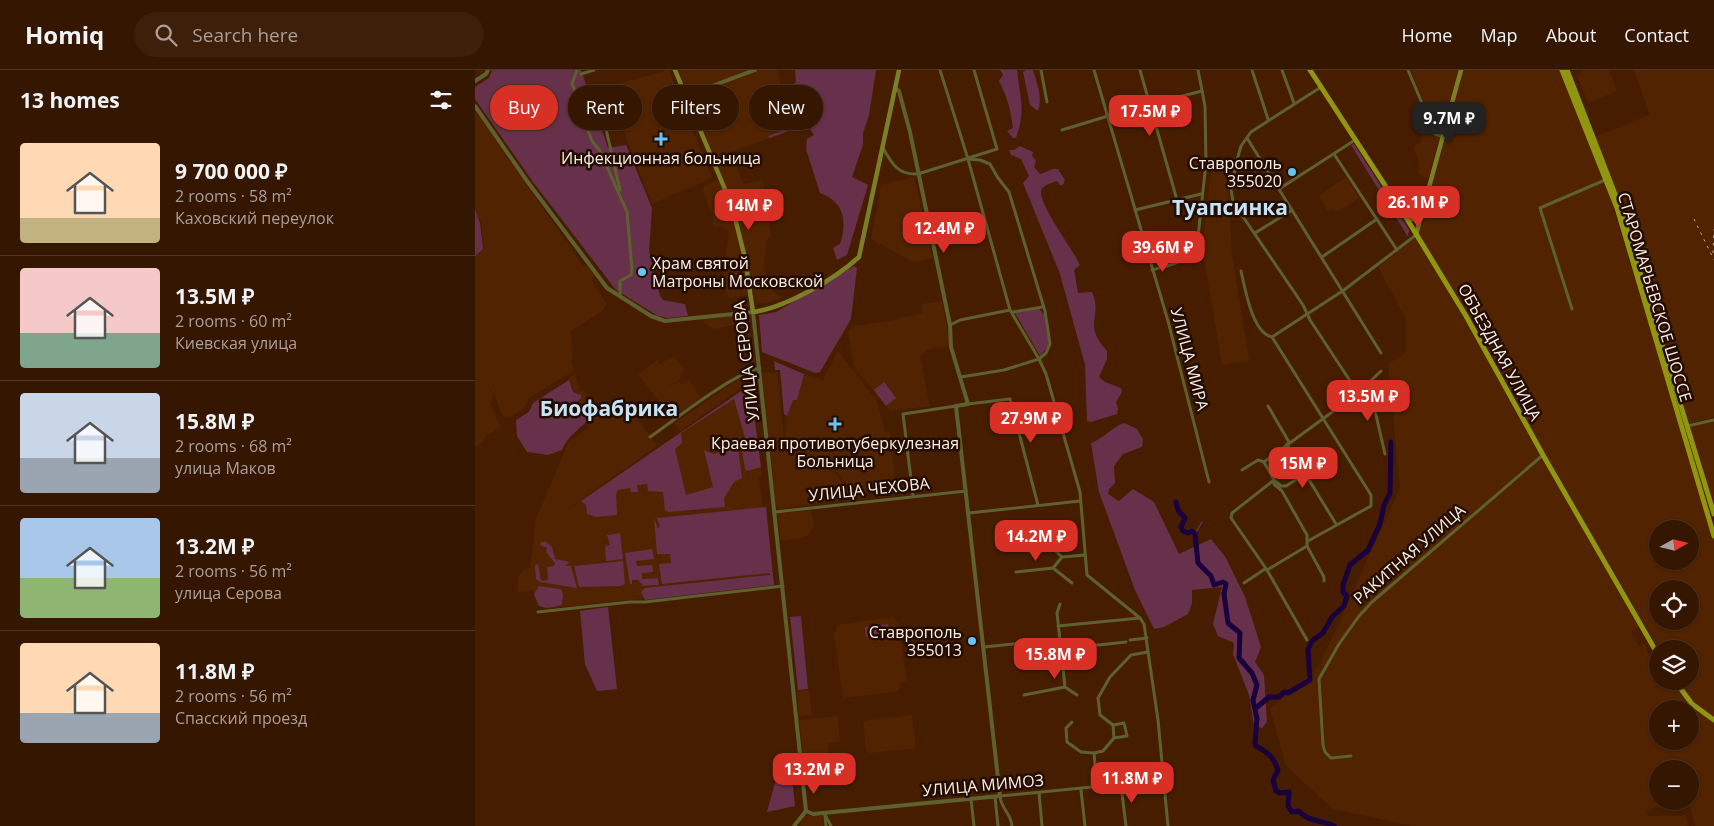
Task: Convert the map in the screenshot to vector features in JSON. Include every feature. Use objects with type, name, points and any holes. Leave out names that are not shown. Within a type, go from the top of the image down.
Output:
[{"type":"main road","name":"УЛИЦА СЕРОВА","points":[[675,70],[680,85]]},
{"type":"main road","points":[[753,312],[773,309],[789,302],[859,257],[899,70]]},
{"type":"main road","name":"ОБЪЕЗДНАЯ УЛИЦА","points":[[1311,70],[1407,218],[1491,357],[1543,455],[1650,640]]},
{"type":"main road","points":[[1416,235],[1441,136],[1461,70]]},
{"type":"main road","name":"СТАРОМАРЬЕВСКОЕ ШОССЕ","points":[[1562,70],[1617,208],[1684,427],[1714,514]]},
{"type":"main road","name":"СТАРОМАРЬЕВСКОЕ ШОССЕ","points":[[1567,70],[1621,206],[1714,536]]},
{"type":"main road","name":"УЛИЦА СЕРОВА","points":[[699,130],[732,206],[745,258],[753,312]]},
{"type":"main road","points":[[1407,218],[1414,219],[1421,213]]},
{"type":"main road","points":[[1682,690],[1692,704],[1714,720]]},
{"type":"street","points":[[475,81],[486,74],[488,70]]},
{"type":"street","points":[[577,70],[572,84],[583,107],[583,118],[592,141],[601,151],[622,198]]},
{"type":"street","points":[[581,74],[594,70]]},
{"type":"street","points":[[714,85],[755,70]]},
{"type":"street","points":[[940,70],[968,159],[1011,311],[1046,374],[1077,484],[1087,575],[1140,618],[1147,638],[1158,720],[1168,826]]},
{"type":"street","points":[[883,148],[895,168],[910,174],[918,174],[997,149],[974,70]]},
{"type":"street","points":[[1041,70],[1047,102]]},
{"type":"street","name":"УЛИЦА МИРА","points":[[1094,70],[1153,270],[1209,482]]},
{"type":"street","points":[[1140,70],[1177,200]]},
{"type":"street","points":[[1153,270],[1184,260],[1193,254],[1197,246],[1201,194],[1206,163],[1205,113],[1198,70]]},
{"type":"street","points":[[1252,70],[1268,120]]},
{"type":"street","points":[[1282,70],[1294,103]]},
{"type":"street","points":[[1409,70],[1435,134],[1441,136]]},
{"type":"street","points":[[1321,86],[1268,120],[1247,138],[1241,146],[1231,189],[1233,202],[1358,393]]},
{"type":"street","points":[[895,88],[899,91],[910,132],[949,325],[951,347],[968,404]]},
{"type":"street","points":[[1063,130],[1202,91]]},
{"type":"street","points":[[475,106],[527,181],[603,282],[620,298],[651,316],[665,320],[753,312]]},
{"type":"street","points":[[607,130],[630,229],[632,269],[631,275],[620,281],[620,298]]},
{"type":"street","points":[[1247,138],[1381,353]]},
{"type":"street","points":[[1279,189],[1356,140]]},
{"type":"street","points":[[1334,154],[1397,250]]},
{"type":"street","points":[[961,377],[1005,370],[1039,359],[1046,353],[1050,344],[1043,307],[1009,192],[990,164],[980,160],[968,159]]},
{"type":"street","points":[[1572,309],[1540,208],[1606,180]]},
{"type":"street","points":[[1135,210],[1201,194]]},
{"type":"street","points":[[1255,233],[1292,210]]},
{"type":"street","points":[[1322,257],[1377,219]]},
{"type":"street","points":[[1272,337],[1343,290],[1416,235]]},
{"type":"street","points":[[1241,271],[1249,304],[1260,330],[1272,337],[1371,495],[1371,506],[1308,541]]},
{"type":"street","points":[[949,325],[960,320],[1043,307]]},
{"type":"street","name":"УЛИЦА СЕРОВА","points":[[753,312],[806,811]]},
{"type":"street","points":[[650,437],[729,383],[752,370],[760,368]]},
{"type":"street","points":[[1264,462],[1358,393],[1381,371]]},
{"type":"street","points":[[1365,386],[1372,400],[1385,454]]},
{"type":"street","points":[[913,496],[903,414],[1007,398],[1011,402],[1037,505]]},
{"type":"street","points":[[956,406],[1000,796],[1002,806],[1011,816],[1012,826]]},
{"type":"street","points":[[1268,406],[1305,474],[1336,524]]},
{"type":"street","points":[[1684,427],[1714,420]]},
{"type":"street","name":"РАКИТНАЯ УЛИЦА","points":[[1351,756],[1331,758],[1325,752],[1323,745],[1319,679],[1339,644],[1359,616],[1372,602],[1543,455]]},
{"type":"street","points":[[1241,470],[1258,460],[1264,462],[1281,489],[1308,541],[1307,546],[1324,577],[1324,581]]},
{"type":"street","points":[[1281,489],[1305,474]]},
{"type":"street","points":[[1275,480],[1232,513],[1231,518],[1266,570],[1307,640]]},
{"type":"street","name":"УЛИЦА ЧЕХОВА","points":[[775,512],[966,491]]},
{"type":"street","points":[[969,513],[1080,501]]},
{"type":"street","points":[[1033,552],[1050,527]]},
{"type":"street","points":[[1030,529],[1043,536],[1062,557]]},
{"type":"street","points":[[1243,583],[1307,546]]},
{"type":"street","points":[[1053,568],[1062,557],[1085,555]]},
{"type":"street","points":[[1016,572],[1053,568],[1072,583]]},
{"type":"street","points":[[538,612],[783,586]]},
{"type":"street","points":[[1060,604],[1057,613],[1065,687],[1077,696]]},
{"type":"street","points":[[1058,626],[1140,618]]},
{"type":"street","points":[[1061,649],[1147,638]]},
{"type":"street","points":[[984,647],[1060,639]]},
{"type":"street","points":[[1072,722],[1067,728],[1067,742],[1081,752],[1094,753],[1103,751],[1114,738],[1127,736],[1127,729],[1124,723],[1113,725],[1100,715],[1098,698],[1111,677],[1131,654],[1148,652]]},
{"type":"street","points":[[1024,695],[1065,687]]},
{"type":"street","points":[[1113,725],[1114,738]]},
{"type":"street","points":[[1094,753],[1097,788]]},
{"type":"street","name":"УЛИЦА МИМОЗ","points":[[806,811],[813,814],[1081,790],[1163,780]]},
{"type":"street","points":[[1121,785],[1126,826]]},
{"type":"street","points":[[1081,790],[1085,826]]},
{"type":"street","points":[[1039,793],[1042,826]]},
{"type":"street","points":[[995,797],[997,826]]},
{"type":"street","points":[[971,799],[974,826]]},
{"type":"street","points":[[794,826],[806,811]]},
{"type":"street","points":[[824,813],[826,826]]},
{"type":"street","points":[[824,813],[831,826]]},
{"type":"shaded area","points":[[492,70],[581,70],[586,85],[568,85],[568,130],[602,130],[608,148],[626,145],[652,208],[649,251],[660,296],[663,300],[685,304],[688,316],[667,318],[658,316],[616,290],[533,182],[497,130],[558,130],[558,85],[490,85],[490,120],[475,99],[475,87],[489,78]]},
{"type":"shaded area","name":"Инфекционная больница","points":[[669,70],[675,85],[652,85],[652,130],[693,130],[712,178],[652,204],[624,130],[642,130],[642,85],[614,85]]},
{"type":"shaded area","points":[[679,70],[778,70],[781,85],[749,85],[749,130],[784,130],[769,136],[770,138],[731,152],[743,184],[763,180],[771,235],[766,241],[764,271],[770,289],[783,298],[764,304],[756,302],[736,215],[703,130],[739,130],[739,85],[685,85]]},
{"type":"shaded area","points":[[795,70],[876,70],[869,115],[863,133],[863,145],[852,177],[868,185],[847,255],[837,260],[833,248],[840,244],[843,228],[842,214],[835,202],[820,193],[806,149],[807,139],[814,135],[811,130],[823,130],[823,85],[794,85],[796,82]]},
{"type":"shaded area","points":[[1000,70],[1017,70],[1022,112],[1016,138],[1013,138],[1007,131],[1013,128],[1008,104],[999,81],[1003,75]]},
{"type":"shaded area","points":[[1033,70],[1036,80],[1040,96],[1038,111],[1030,105],[1023,72]]},
{"type":"shaded area","points":[[1411,70],[1459,70],[1439,133],[1436,132]]},
{"type":"shaded area","points":[[1463,70],[1561,70],[1605,181],[1714,539],[1714,718],[1699,706],[1699,700],[1691,700],[1684,690],[1699,690],[1699,640],[1654,640],[1544,454],[1497,364],[1419,235]]},
{"type":"shaded area","points":[[1583,70],[1609,70],[1617,91],[1588,103],[1577,76]]},
{"type":"shaded area","points":[[1634,70],[1714,70],[1714,417],[1691,423],[1687,419],[1622,205],[1595,137],[1650,115]]},
{"type":"shaded area","name":"Биофабрика","points":[[475,111],[584,267],[588,266],[595,275],[591,280],[607,304],[602,311],[571,331],[573,359],[571,361],[574,371],[530,397],[524,408],[509,418],[500,411],[496,398],[484,377],[494,397],[490,404],[501,427],[486,436],[483,442],[475,447],[475,256],[484,247],[481,222],[475,211]]},
{"type":"shaded area","points":[[1432,129],[1435,134],[1440,136],[1428,179],[1418,173],[1419,162],[1414,149],[1416,144],[1420,143],[1423,131]]},
{"type":"shaded area","points":[[784,130],[792,130],[770,138],[768,136]]},
{"type":"shaded area","points":[[1354,144],[1409,230],[1408,237],[1351,145]]},
{"type":"shaded area","points":[[1020,146],[1033,152],[1032,156],[1036,161],[1034,167],[1040,174],[1058,169],[1065,180],[1063,185],[1060,185],[1057,181],[1043,187],[1041,191],[1042,198],[1050,216],[1080,265],[1074,270],[1078,293],[1092,292],[1095,301],[1094,327],[1100,342],[1107,351],[1107,359],[1099,377],[1105,382],[1121,388],[1122,392],[1116,402],[1117,414],[1091,422],[1087,421],[1085,364],[1060,274],[1023,183],[1029,176],[1021,159],[1011,155],[1009,150],[1014,150]]},
{"type":"shaded area","points":[[1212,164],[1226,165],[1232,254],[1249,361],[1222,365],[1202,247]]},
{"type":"shaded area","points":[[914,177],[933,259],[913,262],[871,239],[881,185]]},
{"type":"shaded area","points":[[1346,177],[1359,198],[1338,211],[1332,209],[1328,211],[1319,196]]},
{"type":"shaded area","points":[[719,179],[743,256],[748,295],[728,298],[724,274],[729,229],[713,226],[713,217],[702,190],[704,186]]},
{"type":"shaded area","points":[[475,209],[480,223],[483,249],[475,256]]},
{"type":"shaded area","points":[[1416,237],[1494,366],[1527,430],[1639,627],[1631,631],[1639,646],[1645,644],[1649,656],[1649,690],[1678,690],[1686,700],[1649,700],[1649,750],[1699,750],[1699,712],[1714,723],[1714,826],[1695,826],[1691,810],[1699,810],[1699,760],[1649,760],[1649,810],[1644,812],[1650,816],[1686,816],[1688,826],[1412,826],[1333,809],[1286,766],[1270,709],[1319,666],[1400,488],[1388,364],[1406,352],[1406,319],[1378,267]]},
{"type":"shaded area","points":[[854,266],[857,268],[851,319],[820,372],[815,373],[762,352],[759,315],[776,312]]},
{"type":"shaded area","points":[[942,301],[950,346],[928,349],[920,357],[930,406],[890,411],[854,366],[848,332],[853,326],[889,321],[923,313],[922,304]]},
{"type":"shaded area","points":[[1039,309],[1044,314],[1049,345],[1040,356],[1015,313]]},
{"type":"shaded area","points":[[733,316],[734,323],[743,320],[752,339],[755,361],[752,366],[738,325],[715,329],[704,323],[703,319]]},
{"type":"shaded area","name":"Краевая противотуберкулезная Больница","points":[[838,351],[877,401],[885,432],[889,431],[896,487],[855,493],[825,458],[821,463],[825,460],[855,498],[779,509],[776,506],[762,373],[777,372],[785,448],[786,416],[804,374],[823,380]]},
{"type":"shaded area","points":[[674,356],[684,370],[679,380],[661,391],[679,381],[682,385],[689,379],[701,398],[672,418],[638,374],[657,360],[659,364]]},
{"type":"shaded area","points":[[774,361],[804,374],[797,400],[793,400],[787,416],[784,414],[780,370],[775,370]]},
{"type":"shaded area","points":[[575,374],[580,391],[584,390],[600,420],[626,403],[657,446],[547,524],[750,385],[762,476],[759,477],[772,584],[547,609],[537,605],[533,591],[518,592],[518,577],[525,569],[530,568],[535,521],[569,441],[593,425],[589,427],[578,401],[579,399],[568,379]]},
{"type":"shaded area","points":[[747,374],[751,381],[680,431],[675,423]]},
{"type":"shaded area","points":[[569,380],[573,392],[581,395],[577,402],[591,410],[592,416],[571,436],[562,450],[548,455],[527,452],[517,436],[516,420],[529,412],[533,403]]},
{"type":"shaded area","points":[[884,382],[896,398],[886,406],[874,390]]},
{"type":"shaded area","points":[[750,385],[761,467],[747,471],[745,469],[739,443],[745,438],[734,399],[681,433],[682,443],[675,449],[686,495],[713,487],[704,450],[713,454],[738,448],[742,478],[734,482],[724,498],[725,507],[668,512],[665,510],[663,492],[648,491],[647,484],[637,485],[638,492],[631,492],[630,488],[618,490],[616,494],[617,515],[596,517],[587,514],[586,505],[581,501]]},
{"type":"shaded area","points":[[1714,421],[1714,510],[1689,427]]},
{"type":"shaded area","points":[[1124,423],[1137,429],[1143,439],[1142,447],[1123,454],[1114,466],[1115,483],[1109,489],[1108,494],[1119,501],[1133,489],[1154,502],[1179,554],[1211,539],[1226,558],[1245,597],[1261,647],[1255,662],[1264,675],[1267,722],[1262,728],[1254,725],[1249,695],[1233,654],[1234,643],[1218,636],[1213,624],[1222,587],[1192,590],[1192,603],[1188,614],[1164,627],[1154,629],[1135,590],[1099,492],[1091,443]]},
{"type":"shaded area","points":[[766,507],[774,585],[645,600],[641,592],[645,588],[770,575],[770,573],[662,584],[659,564],[671,563],[670,554],[657,554],[654,518],[658,528],[660,527],[657,518]]},
{"type":"shaded area","points":[[811,510],[814,526],[806,537],[781,541],[778,513]]},
{"type":"shaded area","points":[[620,533],[623,559],[606,561],[605,546],[610,545],[607,535]]},
{"type":"shaded area","points":[[541,542],[546,542],[552,547],[555,559],[570,562],[565,566],[571,566],[577,588],[540,582],[536,579],[535,565],[538,564],[541,581],[548,580],[547,567],[554,566],[555,563],[546,552],[547,548],[540,545]]},
{"type":"shaded area","points":[[652,549],[654,559],[636,561],[637,566],[652,565],[653,572],[642,573],[642,579],[658,578],[659,585],[637,586],[643,585],[638,580],[632,580],[632,584],[630,584],[625,553]]},
{"type":"shaded area","points":[[623,561],[625,584],[621,586],[579,587],[574,566]]},
{"type":"shaded area","points":[[539,586],[561,589],[563,595],[562,605],[547,608],[539,606],[534,594]]},
{"type":"shaded area","points":[[608,607],[617,689],[597,691],[585,664],[580,611]]},
{"type":"shaded area","points":[[801,616],[808,689],[798,690],[790,617]]},
{"type":"shaded area","points":[[894,617],[898,623],[907,680],[900,684],[899,691],[843,698],[834,632],[837,631],[836,625]]},
{"type":"shaded area","points":[[888,624],[890,633],[866,637],[865,627]]},
{"type":"shaded area","points":[[809,690],[812,715],[799,716],[797,692]]},
{"type":"shaded area","points":[[912,715],[916,748],[870,753],[866,750],[863,721]]},
{"type":"shaded area","points":[[838,716],[840,742],[828,743],[829,759],[824,765],[816,766],[817,778],[806,779],[799,720]]},
{"type":"shaded area","points":[[788,762],[795,806],[767,812],[776,779],[773,772]]},
{"type":"shaded area","points":[[803,816],[822,816],[823,826],[800,826]]},
{"type":"waterway","points":[[1256,708],[1269,697],[1279,697],[1284,692],[1288,693],[1310,680],[1308,649],[1312,641],[1323,633],[1332,617],[1344,606],[1347,596],[1343,592],[1343,585],[1350,565],[1368,550],[1380,524],[1384,505],[1390,493],[1391,442]]},
{"type":"waterway","points":[[1176,502],[1178,510],[1185,518],[1181,527],[1183,531],[1188,533],[1192,531],[1195,534],[1198,563],[1211,576],[1214,585],[1223,582],[1226,584],[1224,594],[1228,623],[1240,633],[1239,658],[1252,673],[1257,685],[1253,700],[1257,719],[1255,743],[1256,746],[1270,755],[1276,765],[1278,770],[1273,780],[1276,791],[1280,793],[1289,792],[1288,806],[1292,812],[1299,811],[1311,819],[1334,826]]},
{"type":"waterway","points":[[1195,534],[1202,522]]},
{"type":"railway","points":[[1694,219],[1714,260]]},
{"type":"railway","points":[[1713,253],[1714,229]]},
{"type":"place","name":"Инфекционная больница","points":[[661,139]]},
{"type":"place","name":"Ставрополь 355020","points":[[1292,172]]},
{"type":"place","name":"Храм святой Матроны Московской","points":[[642,272]]},
{"type":"place","name":"Краевая противотуберкулезная Больница","points":[[835,424]]},
{"type":"place","name":"Ставрополь 355013","points":[[972,641]]},
{"type":"district","name":"Туапсинка","points":[[1230,207]]},
{"type":"district","name":"Биофабрика","points":[[609,408]]}]
